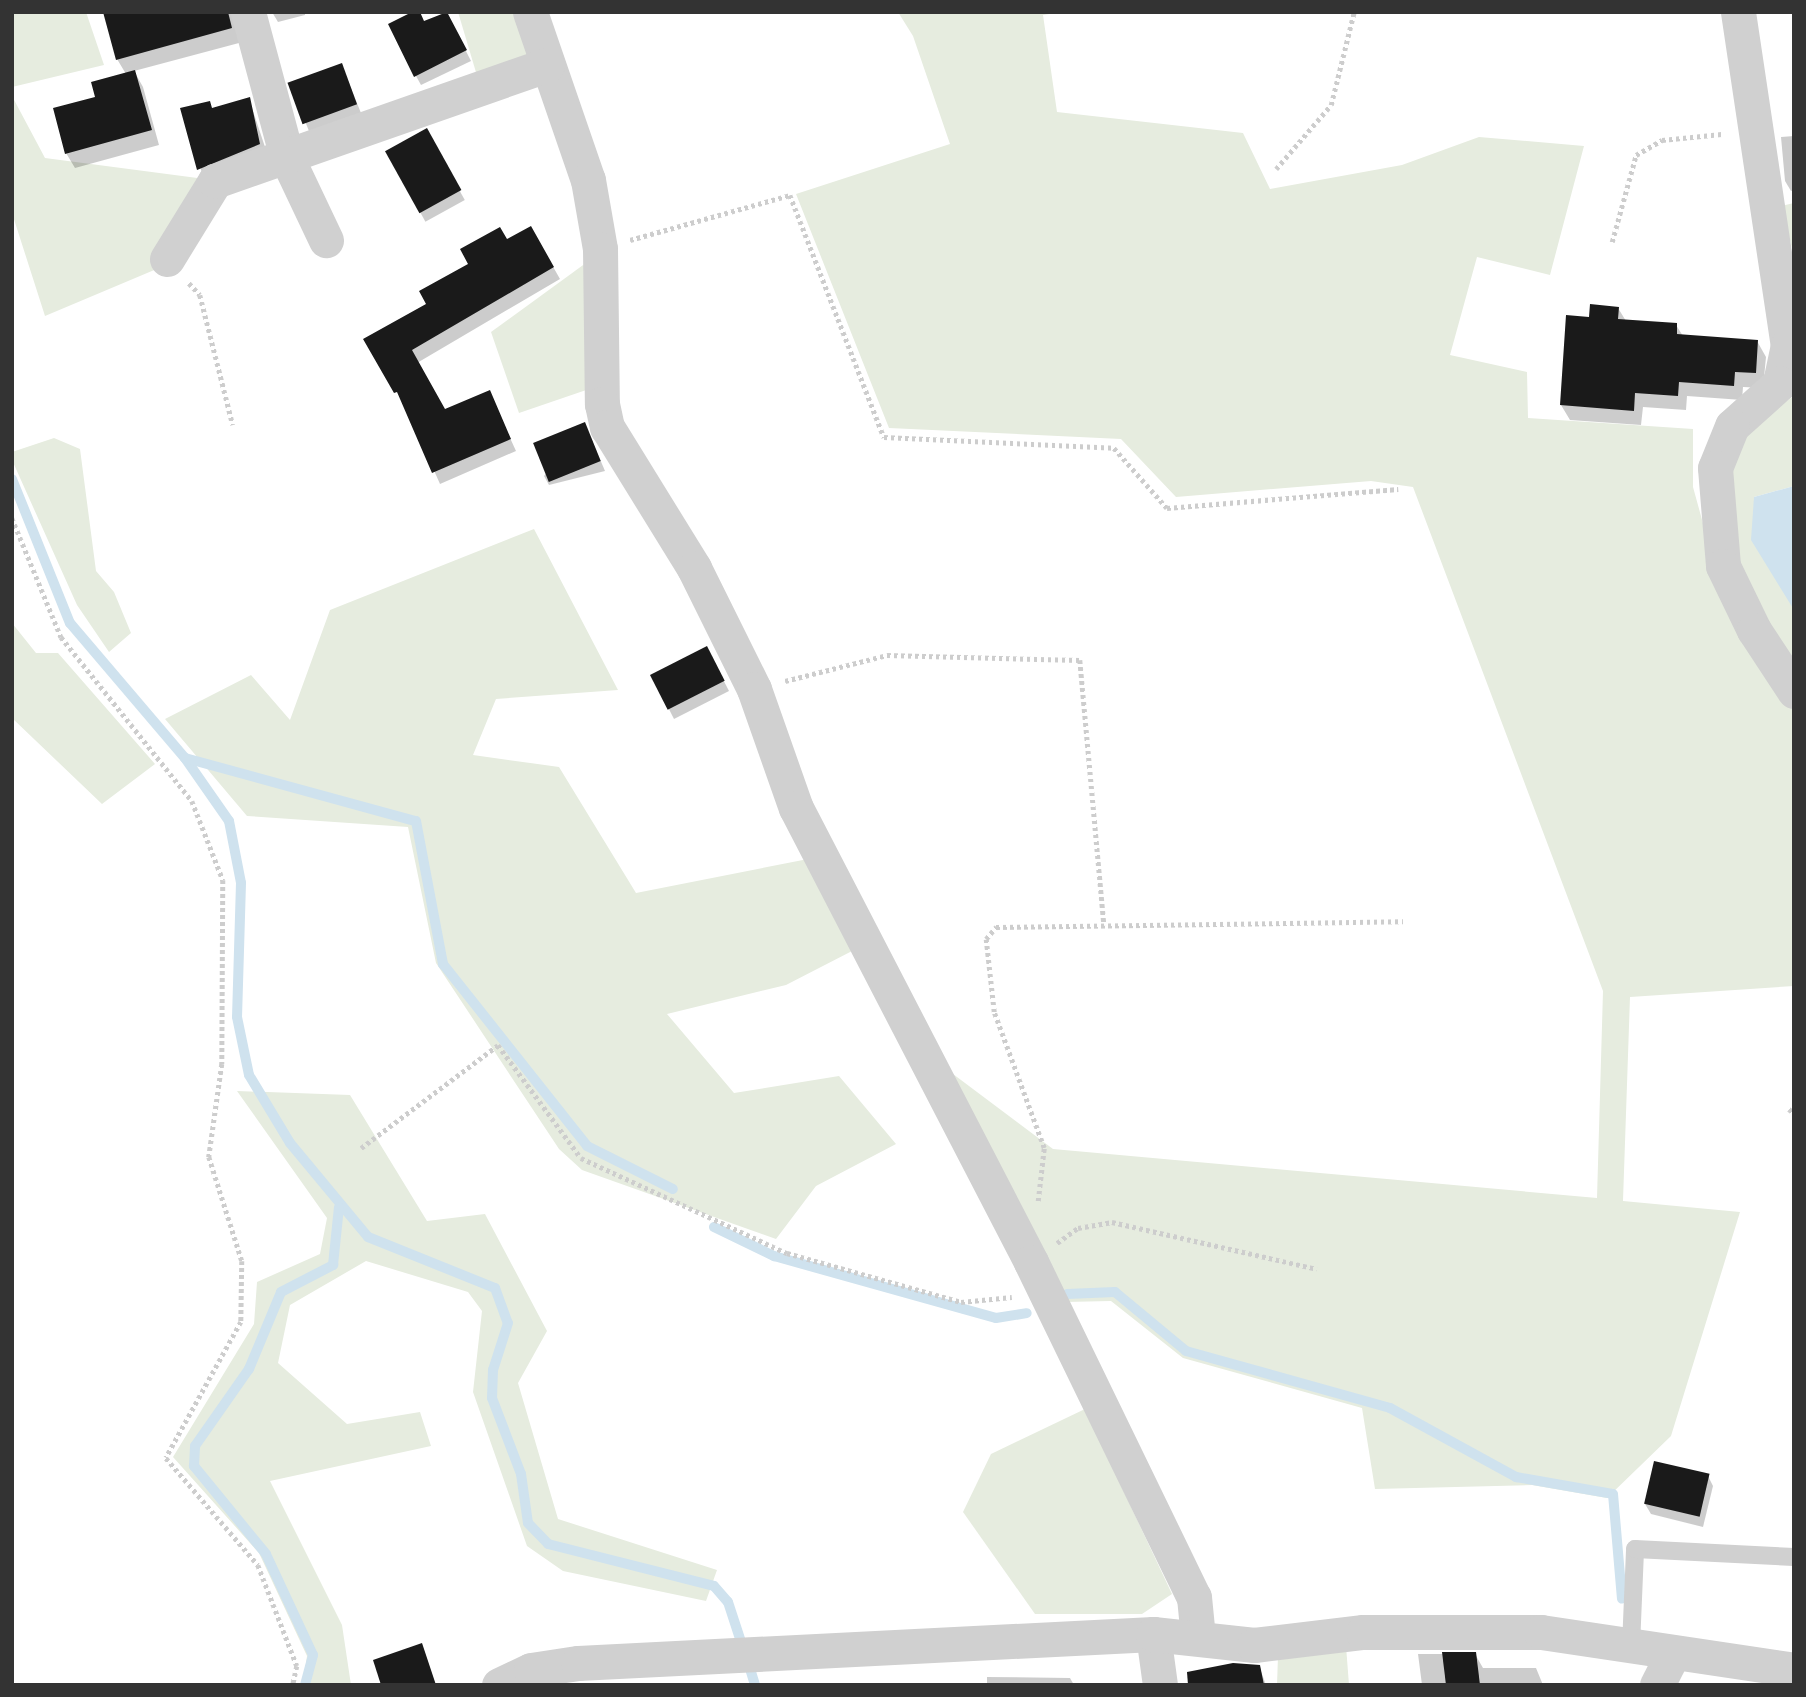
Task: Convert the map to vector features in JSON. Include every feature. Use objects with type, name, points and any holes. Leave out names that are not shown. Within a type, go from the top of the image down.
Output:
[{"type":"street","points":[[248,12],[287,158],[326,240]]},
{"type":"street","points":[[530,12],[588,180],[600,249],[602,404],[607,427],[694,568],[754,689],[796,807],[1031,1262],[1044,1294],[1194,1597],[1198,1638]]},
{"type":"street","points":[[1738,12],[1758,130],[1788,345],[1780,383],[1732,426],[1715,468],[1723,566],[1754,630],[1794,691]]},
{"type":"street","points":[[167,259],[215,181],[547,65]]},
{"type":"street","points":[[499,1685],[531,1670],[578,1663],[1153,1634],[1254,1645],[1363,1632],[1541,1632],[1794,1670]]},
{"type":"street","points":[[1153,1634],[1160,1685]]},
{"type":"street","points":[[1657,1685],[1673,1653]]},
{"type":"lane","points":[[1631,1646],[1635,1549],[1794,1556]]},
{"type":"path","points":[[1276,169],[1331,105],[1354,12]]},
{"type":"path","points":[[1612,242],[1636,155],[1662,140],[1758,130]]},
{"type":"path","points":[[600,249],[790,195],[884,437],[1114,448],[1167,508],[1398,489]]},
{"type":"path","points":[[167,259],[200,295],[233,425]]},
{"type":"path","points":[[12,518],[61,637],[192,801],[223,880],[222,1063],[209,1157],[242,1261],[241,1322],[166,1458],[258,1565],[297,1666],[293,1685]]},
{"type":"path","points":[[754,689],[887,654],[1080,660],[1104,925]]},
{"type":"path","points":[[1037,1211],[1044,1148],[994,1012],[986,939],[996,927],[1403,921]]},
{"type":"path","points":[[361,1148],[498,1045],[581,1158],[787,1253],[961,1301],[1044,1294]]},
{"type":"path","points":[[1031,1262],[1078,1228],[1112,1222],[1317,1269]]},
{"type":"shaded area","points":[[12,12],[86,12],[104,65],[12,87]]},
{"type":"shaded area","points":[[458,12],[518,12],[534,61],[478,79]]},
{"type":"shaded area","points":[[898,12],[1062,12],[1043,15],[1057,112],[1243,133],[1270,189],[1402,165],[1479,137],[1584,146],[1550,275],[1477,257],[1450,355],[1527,372],[1528,418],[1693,429],[1693,487],[1712,556],[1736,435],[1794,396],[1794,486],[1754,497],[1794,610],[1794,986],[1630,997],[1623,1201],[1740,1212],[1671,1436],[1607,1498],[1532,1485],[1375,1489],[1362,1408],[1183,1358],[1111,1301],[1065,1302],[941,1065],[1053,1149],[1597,1198],[1603,991],[1413,487],[1371,481],[1176,497],[1121,439],[889,428],[796,194],[950,144],[913,36]]},
{"type":"shaded area","points":[[12,96],[45,158],[205,179],[159,268],[45,316],[12,213]]},
{"type":"shaded area","points":[[1794,203],[1794,256],[1781,206]]},
{"type":"shaded area","points":[[590,260],[595,387],[519,413],[491,332]]},
{"type":"shaded area","points":[[54,438],[80,449],[96,571],[114,592],[131,633],[109,652],[77,605],[12,460],[12,452]]},
{"type":"shaded area","points":[[534,529],[618,690],[496,699],[473,755],[559,767],[636,893],[808,859],[854,950],[786,985],[667,1014],[734,1093],[839,1076],[896,1144],[816,1186],[776,1239],[582,1170],[559,1149],[436,963],[408,827],[247,816],[165,719],[251,675],[290,720],[330,610]]},
{"type":"shaded area","points":[[12,623],[36,653],[58,653],[155,764],[102,804],[12,718]]},
{"type":"shaded area","points":[[237,1091],[350,1095],[427,1221],[485,1214],[547,1331],[518,1383],[558,1519],[717,1570],[706,1601],[563,1571],[527,1546],[473,1392],[482,1311],[468,1292],[366,1261],[290,1305],[278,1363],[347,1424],[420,1412],[431,1446],[270,1481],[342,1625],[351,1685],[303,1685],[307,1656],[259,1553],[173,1457],[254,1324],[257,1282],[320,1254],[327,1218]]},
{"type":"shaded area","points":[[1085,1409],[1172,1594],[1142,1614],[1035,1614],[963,1512],[991,1454]]},
{"type":"shaded area","points":[[1346,1646],[1349,1685],[1277,1685],[1278,1656]]},
{"type":"water","points":[[1794,486],[1794,610],[1751,540],[1754,497]]},
{"type":"building","points":[[103,12],[228,12],[232,28],[116,60]]},
{"type":"building","points":[[412,12],[420,12],[424,21],[447,12],[467,50],[414,77],[388,24]]},
{"type":"building","points":[[342,63],[357,104],[303,124],[287,83]]},
{"type":"building","points":[[135,70],[152,130],[65,154],[53,108],[95,97],[91,82]]},
{"type":"building","points":[[250,97],[260,144],[197,170],[180,108],[210,101],[212,108]]},
{"type":"building","points":[[427,128],[461,190],[419,213],[385,151]]},
{"type":"building","points":[[531,226],[554,267],[412,350],[445,409],[490,390],[511,439],[432,473],[397,392],[394,393],[363,339],[426,304],[419,291],[468,264],[460,249],[500,227],[507,239]]},
{"type":"building","points":[[1590,304],[1619,307],[1618,319],[1677,323],[1677,334],[1758,340],[1756,373],[1735,372],[1734,386],[1679,382],[1678,396],[1635,393],[1634,411],[1560,405],[1566,315],[1589,317]]},
{"type":"building","points":[[585,422],[601,461],[549,482],[533,443]]},
{"type":"building","points":[[707,646],[725,681],[668,710],[650,675]]},
{"type":"building","points":[[1654,1461],[1710,1474],[1700,1517],[1644,1504]]},
{"type":"building","points":[[422,1643],[436,1685],[381,1685],[373,1660]]},
{"type":"building","points":[[1442,1652],[1476,1652],[1480,1685],[1446,1685]]},
{"type":"building","points":[[1233,1663],[1260,1665],[1264,1685],[1188,1685],[1187,1672]]},
{"type":"waterway","points":[[12,479],[70,623],[185,758],[229,821],[241,883],[237,1017],[249,1075],[290,1143],[368,1237],[495,1288],[508,1323],[493,1370],[492,1398],[521,1474],[528,1523],[548,1544],[714,1586],[728,1602],[743,1648]]},
{"type":"waterway","points":[[185,758],[416,821],[443,964],[587,1146],[673,1189]]},
{"type":"waterway","points":[[305,1685],[313,1655],[266,1554],[194,1466],[195,1446],[249,1369],[281,1292],[333,1265],[339,1207]]},
{"type":"waterway","points":[[714,1227],[774,1256],[996,1318],[1027,1313]]},
{"type":"waterway","points":[[1067,1294],[1115,1292],[1186,1351],[1390,1408],[1516,1477],[1613,1494],[1622,1599]]},
{"type":"waterway","points":[[748,1662],[755,1685]]}]
